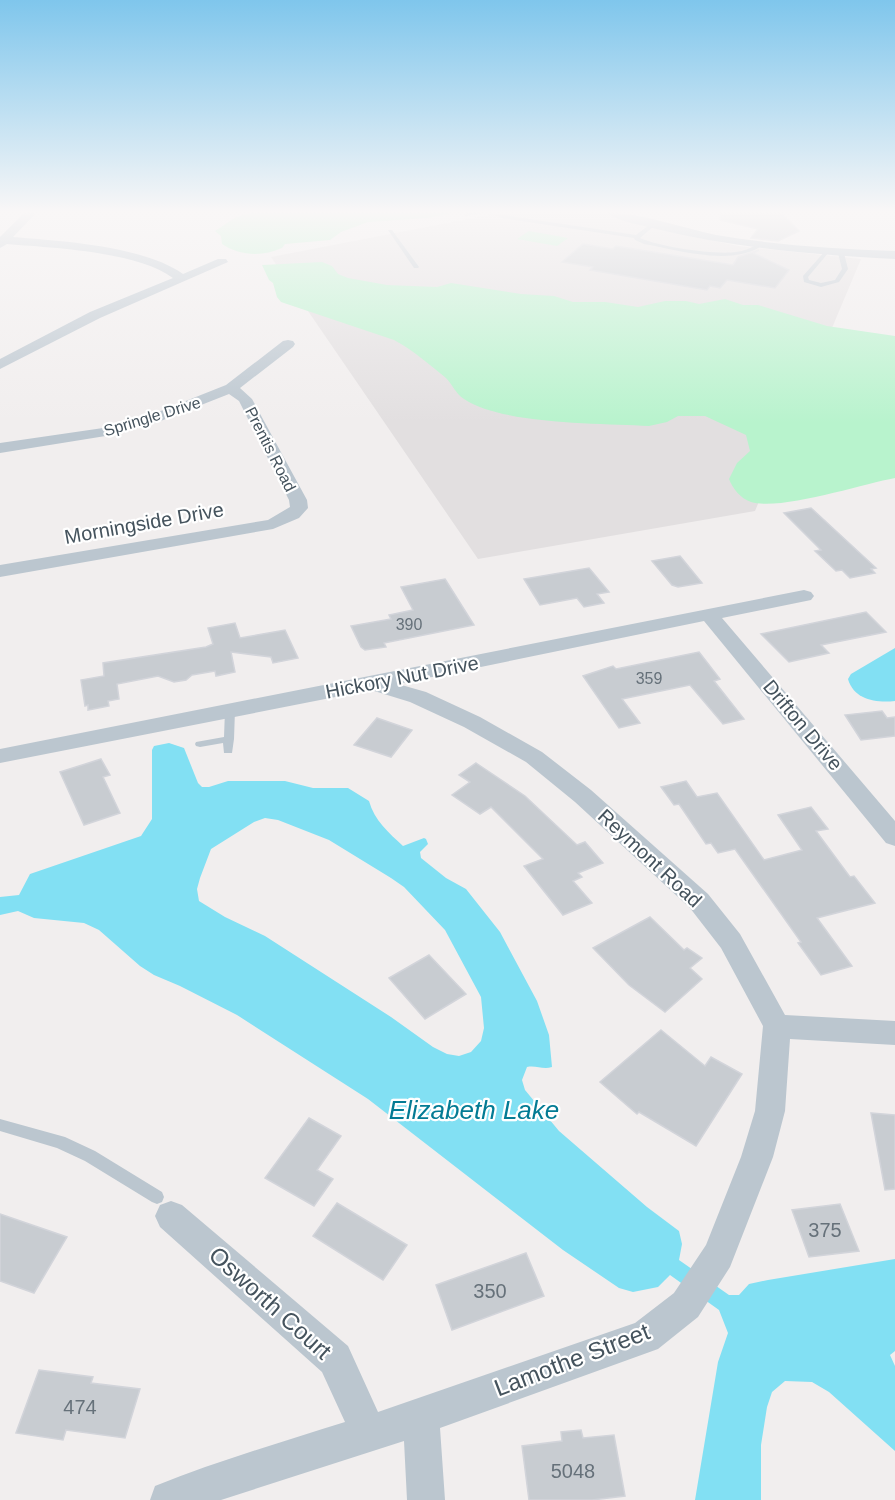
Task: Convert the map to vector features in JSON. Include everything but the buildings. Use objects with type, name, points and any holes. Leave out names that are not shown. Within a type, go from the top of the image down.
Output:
[{"type":"street","points":[[0,365],[95,315],[170,283]]},
{"type":"street","name":"Springle Drive","points":[[0,448],[112,430],[153,419],[231,388],[288,344]]},
{"type":"street","name":"Prentis Road","points":[[231,388],[245,399],[298,500],[299,508],[293,514]]},
{"type":"street","name":"Morningside Drive","points":[[0,572],[273,524],[293,514]]},
{"type":"street","name":"Hickory Nut Drive","points":[[0,756],[804,596]]},
{"type":"street","name":"Drifton Drive","points":[[709,614],[895,837]]},
{"type":"street","name":"Reymont Road","points":[[373,683],[417,698],[472,722],[534,757],[583,796],[699,901],[731,941],[777,1026]]},
{"type":"street","points":[[777,1026],[895,1033]]},
{"type":"street","name":"Lamothe Street","points":[[169,1500],[229,1478],[421,1418],[646,1336],[686,1305],[718,1256],[757,1157],[770,1111],[777,1026]]},
{"type":"street","name":"Osworth Court","points":[[164,1206],[335,1359],[356,1402],[368,1434]]},
{"type":"street","points":[[421,1418],[426,1500]]},
{"type":"lane","points":[[813,283],[820,285],[828,283]]},
{"type":"lane","points":[[228,751],[230,710]]},
{"type":"lane","points":[[200,744],[229,739]]},
{"type":"lane","points":[[0,1125],[60,1142],[90,1156],[164,1206]]},
{"type":"shaded area","points":[[289,283],[851,283],[755,511],[478,559]]},
{"type":"green space","points":[[273,283],[376,283],[437,287],[451,283],[521,294],[554,296],[573,302],[605,302],[638,307],[665,301],[686,301],[699,304],[725,299],[743,305],[758,305],[827,326],[895,336],[895,478],[801,500],[764,504],[751,502],[737,493],[729,479],[737,463],[750,451],[746,435],[705,416],[678,416],[667,422],[649,426],[553,421],[502,414],[481,408],[461,397],[446,378],[415,353],[394,340],[281,302]]},
{"type":"water","points":[[895,648],[895,701],[867,699],[855,692],[848,679],[851,674]]},
{"type":"water","name":"Elizabeth Lake","points":[[169,743],[184,748],[198,783],[202,787],[228,781],[285,781],[313,788],[348,788],[369,801],[378,820],[403,846],[426,839],[428,844],[420,852],[421,858],[446,878],[466,889],[500,932],[537,1001],[549,1035],[552,1067],[527,1067],[522,1080],[525,1090],[559,1131],[647,1207],[679,1231],[682,1244],[679,1260],[729,1295],[739,1295],[749,1284],[895,1259],[895,1351],[890,1355],[895,1366],[895,1451],[829,1392],[812,1382],[785,1381],[772,1392],[767,1407],[761,1445],[761,1500],[695,1500],[718,1362],[728,1333],[719,1310],[670,1275],[658,1287],[633,1292],[619,1288],[563,1250],[368,1099],[237,1015],[154,975],[140,966],[99,930],[84,923],[34,918],[18,911],[0,915],[0,897],[19,895],[30,874],[141,836],[152,819],[152,750],[154,746]],"holes":[[[265,818],[278,820],[329,840],[391,878],[404,887],[445,930],[481,997],[484,1028],[481,1041],[471,1052],[459,1056],[447,1054],[433,1047],[391,1017],[265,936],[225,917],[199,901],[197,889],[211,849],[254,822]]]}]
